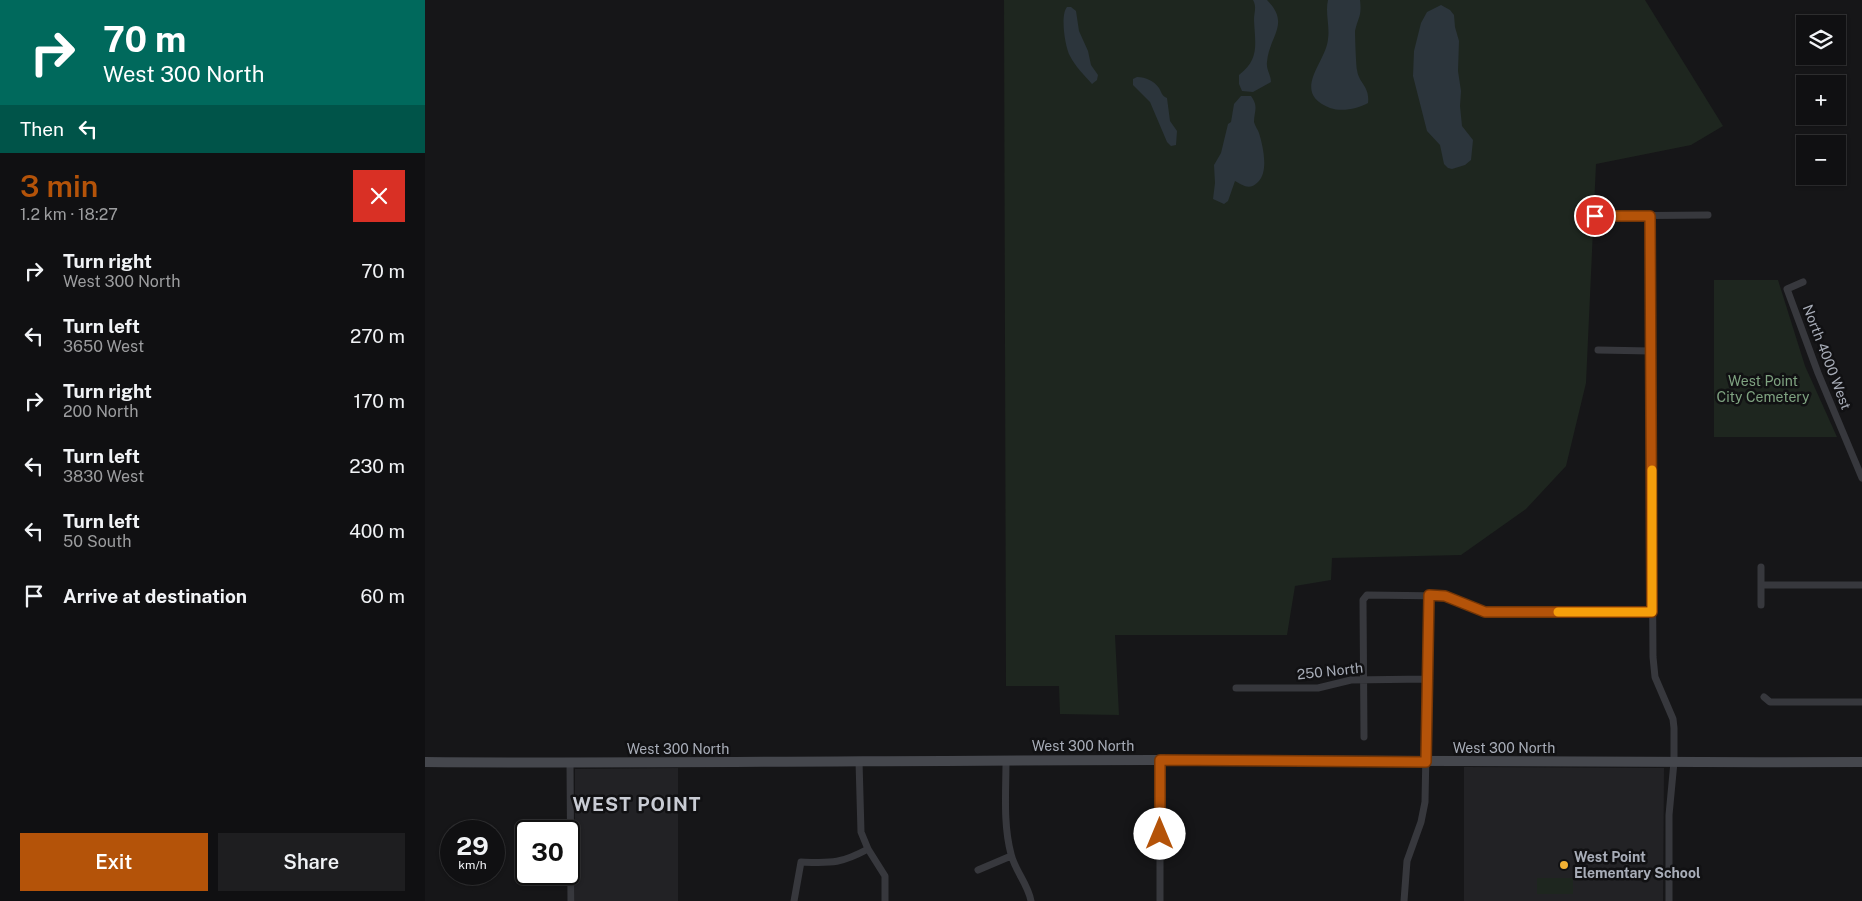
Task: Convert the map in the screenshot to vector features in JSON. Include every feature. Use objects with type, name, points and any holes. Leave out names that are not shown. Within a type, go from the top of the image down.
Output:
[{"type":"main road","name":"West 300 North","points":[[425,762],[1160,760],[1862,762]]},
{"type":"street","points":[[1595,216],[1708,215]]},
{"type":"street","points":[[1650,216],[1653,668],[1658,686],[1673,720],[1674,762],[1669,815],[1669,901]]},
{"type":"street","name":"North 4000 West","points":[[1803,282],[1787,289],[1862,478]]},
{"type":"street","points":[[1598,350],[1651,351]]},
{"type":"street","points":[[1761,567],[1761,604]]},
{"type":"street","points":[[1761,585],[1862,585]]},
{"type":"street","points":[[1364,737],[1365,597],[1373,595],[1445,596],[1485,612],[1652,612]]},
{"type":"street","points":[[1405,901],[1407,861],[1419,831],[1424,812],[1429,595]]},
{"type":"street","name":"250 North","points":[[1236,688],[1318,688],[1363,679],[1427,679]]},
{"type":"street","points":[[1764,697],[1770,702],[1862,702]]},
{"type":"street","points":[[1007,760],[1007,829],[1011,856],[1031,901]]},
{"type":"street","points":[[1160,760],[1161,901]]},
{"type":"street","points":[[859,761],[861,832],[868,850],[885,876],[885,901]]},
{"type":"street","points":[[570,763],[571,901]]},
{"type":"street","points":[[794,901],[801,862],[833,863],[848,860],[868,850]]},
{"type":"street","points":[[979,870],[1011,856]]},
{"type":"shaded area","points":[[1253,0],[1267,0],[1274,8],[1278,23],[1267,62],[1271,82],[1253,92],[1242,91],[1239,84],[1239,75],[1250,63],[1255,51],[1255,7]]},
{"type":"shaded area","points":[[1328,0],[1360,0],[1360,14],[1355,31],[1357,67],[1358,75],[1366,89],[1368,103],[1359,107],[1344,110],[1330,108],[1318,101],[1313,94],[1311,85],[1313,76],[1326,48],[1328,39]]},
{"type":"shaded area","points":[[1441,5],[1450,10],[1454,15],[1459,41],[1458,71],[1461,91],[1462,126],[1473,140],[1471,160],[1465,165],[1452,169],[1444,164],[1440,145],[1427,131],[1413,76],[1414,51],[1421,23],[1427,12]]},
{"type":"shaded area","points":[[1067,7],[1071,7],[1076,11],[1079,31],[1088,51],[1091,65],[1098,75],[1097,80],[1092,84],[1074,63],[1068,52],[1064,24]]},
{"type":"shaded area","points":[[1137,77],[1152,81],[1167,98],[1170,121],[1177,131],[1176,145],[1171,146],[1167,142],[1150,102],[1133,85],[1133,79]]},
{"type":"shaded area","points":[[1241,96],[1251,96],[1255,103],[1254,122],[1262,145],[1264,166],[1261,178],[1255,185],[1249,187],[1235,181],[1228,201],[1224,204],[1213,199],[1215,183],[1214,165],[1221,153],[1228,124],[1231,122],[1234,104]]},
{"type":"shaded area","name":"West Point Elementary School","points":[[1464,767],[1664,768],[1663,901],[1464,901]]},
{"type":"shaded area","points":[[678,768],[678,901],[575,901],[575,885],[580,885],[580,820],[575,820],[575,769]]},
{"type":"green space","points":[[1004,0],[1645,0],[1723,126],[1691,145],[1596,164],[1586,383],[1566,466],[1526,509],[1461,555],[1332,558],[1331,580],[1295,586],[1287,635],[1115,635],[1119,715],[1060,714],[1059,686],[1006,686]]},
{"type":"green space","name":"West Point City Cemetery","points":[[1714,280],[1778,280],[1805,366],[1837,437],[1714,437]]},
{"type":"green space","points":[[1537,878],[1573,878],[1573,894],[1537,894]]},
{"type":"slow traffic","points":[[1558,612],[1652,612],[1652,470]]},
{"type":"place","name":"West Point Elementary School","points":[[1564,865]]},
{"type":"district","name":"WEST POINT","points":[[637,804]]},
{"type":"route","points":[[1160,834],[1160,760],[1426,762],[1429,595],[1445,596],[1485,612],[1652,612],[1650,216],[1595,216]]}]
